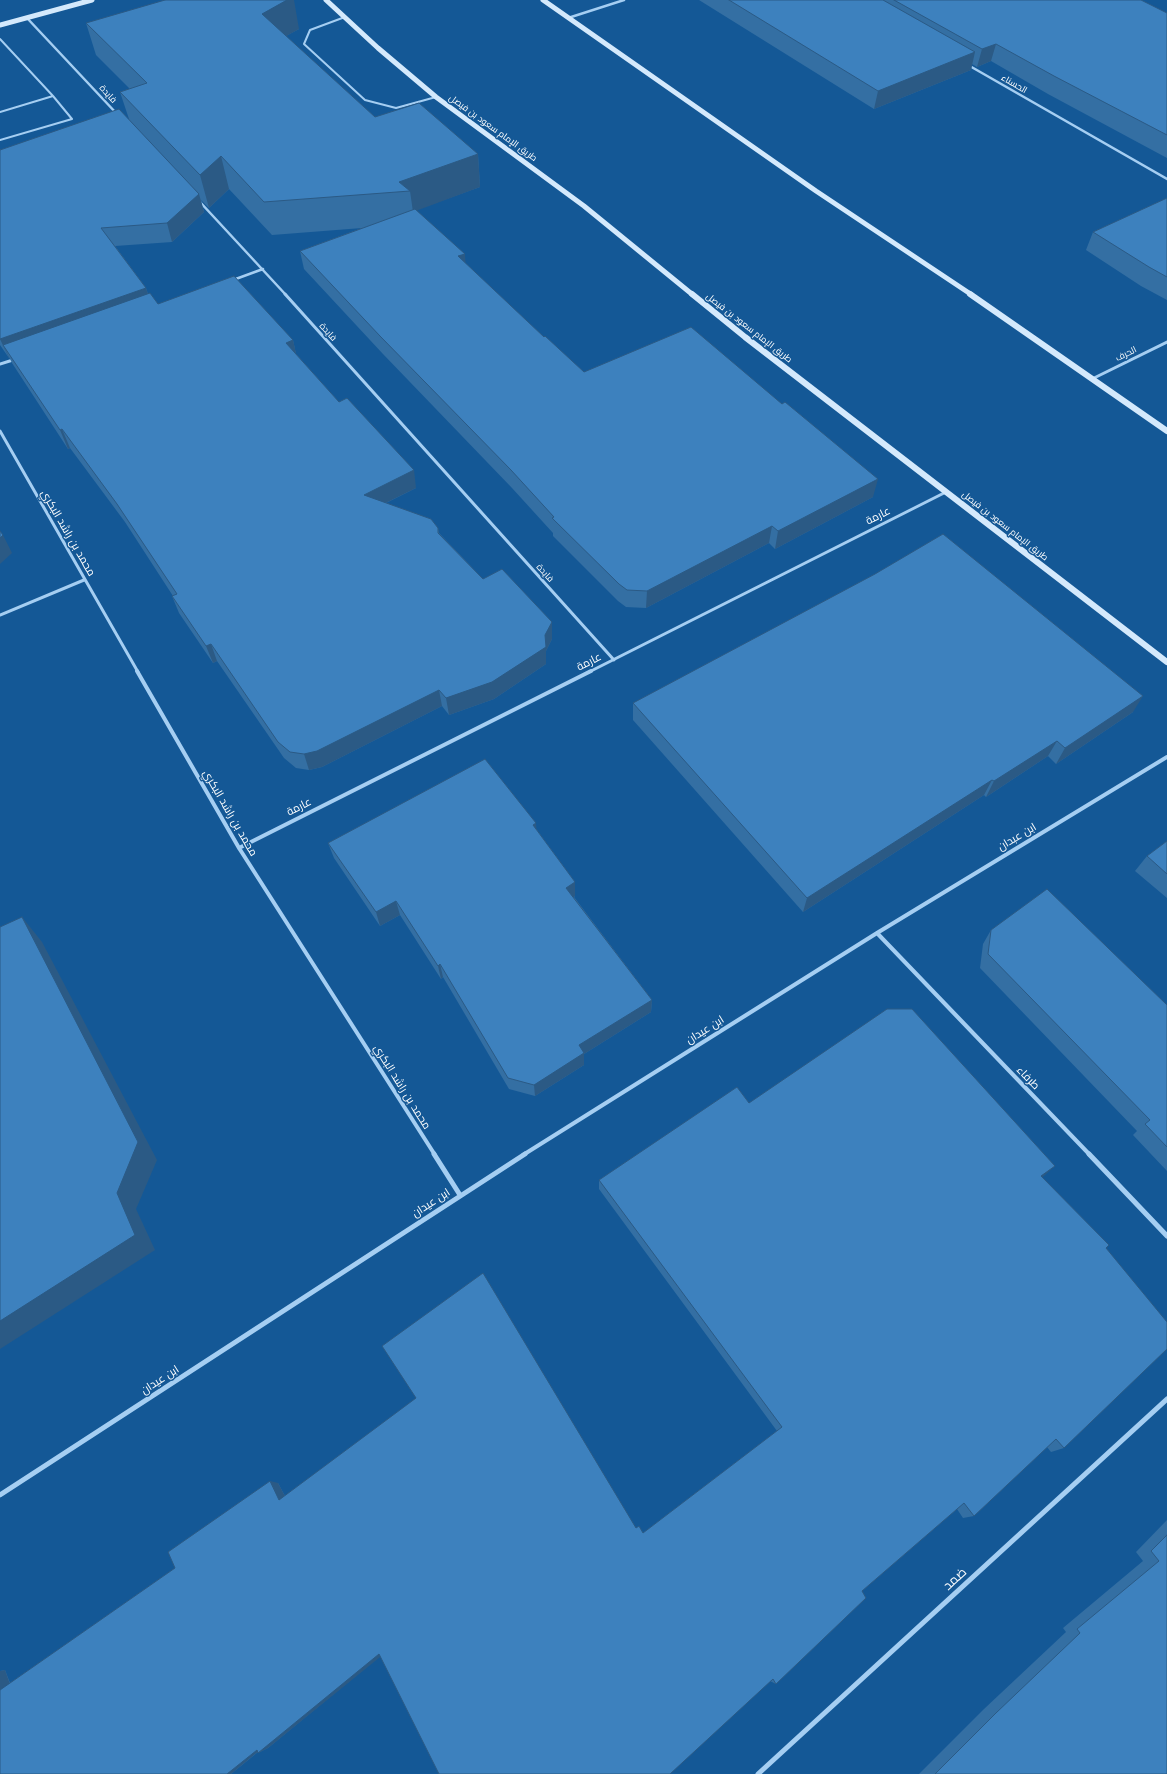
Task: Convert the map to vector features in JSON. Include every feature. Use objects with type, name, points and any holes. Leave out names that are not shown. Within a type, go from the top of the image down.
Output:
[{"type":"main road","points":[[0,25],[92,0]]},
{"type":"main road","name":"طريق الإمام سعود بن فيصل","points":[[325,0],[336,8],[378,48],[436,97],[584,206],[745,337],[1167,662]]},
{"type":"main road","points":[[543,0],[809,186],[962,288],[1167,431]]},
{"type":"street","points":[[568,18],[624,0]]},
{"type":"street","name":"فايدة","points":[[27,18],[118,115]]},
{"type":"street","name":"الحسناء","points":[[963,62],[1167,179]]},
{"type":"street","name":"فايدة","points":[[199,201],[263,269],[614,660]]},
{"type":"street","points":[[225,283],[263,269]]},
{"type":"street","name":"الحرف","points":[[1092,379],[1167,342]]},
{"type":"street","points":[[0,364],[22,356]]},
{"type":"street","name":"محمد بن راشد البكري","points":[[0,431],[84,580],[239,848],[460,1195]]},
{"type":"street","name":"عارمة","points":[[239,848],[946,492]]},
{"type":"street","points":[[0,615],[84,580]]},
{"type":"street","name":"ابن عبدان","points":[[877,933],[1167,757]]},
{"type":"street","name":"ابن عيدان","points":[[0,1495],[460,1195],[877,933]]},
{"type":"street","name":"طرفاء","points":[[877,933],[1167,1236]]},
{"type":"street","name":"ضمد","points":[[758,1774],[1167,1400]]},
{"type":"lane","points":[[345,17],[310,30],[304,44],[365,100],[396,108],[436,97]]},
{"type":"lane","points":[[0,39],[53,96],[72,119],[0,140]]},
{"type":"lane","points":[[0,112],[53,96]]},
{"type":"building","points":[[165,0],[287,0],[262,14],[375,117],[419,103],[478,154],[399,182],[410,191],[264,202],[221,156],[200,175],[120,92],[147,83],[86,23]]},
{"type":"building","points":[[729,0],[883,0],[975,52],[878,91]]},
{"type":"building","points":[[894,0],[1141,0],[1167,13],[1167,135],[996,44],[982,49]]},
{"type":"building","points":[[119,109],[199,194],[167,223],[101,228],[146,288],[0,339],[0,150]]},
{"type":"building","points":[[1167,198],[1167,277],[1093,232]]},
{"type":"building","points":[[415,209],[465,254],[458,256],[544,337],[545,336],[584,372],[691,327],[782,404],[785,402],[878,479],[778,531],[772,526],[647,591],[627,590],[619,584],[552,518],[554,517],[511,470],[380,336],[300,251]]},
{"type":"building","points":[[234,276],[293,340],[286,343],[339,402],[347,398],[414,470],[364,495],[431,519],[438,528],[438,533],[483,579],[502,569],[552,622],[545,635],[546,647],[492,682],[446,698],[439,690],[317,751],[304,754],[290,752],[278,742],[211,644],[206,646],[172,596],[177,594],[117,504],[62,429],[60,430],[3,345],[150,293],[158,304]]},
{"type":"building","points":[[0,531],[3,535],[0,538]]},
{"type":"building","points":[[943,534],[1143,696],[1065,748],[1057,741],[994,781],[992,780],[807,898],[633,703],[875,574]]},
{"type":"building","points":[[485,759],[536,823],[533,825],[575,882],[566,888],[652,1000],[579,1045],[584,1053],[534,1085],[508,1078],[440,964],[438,966],[396,901],[376,912],[328,843]]},
{"type":"building","points":[[1167,841],[1167,874],[1147,856]]},
{"type":"building","points":[[1047,889],[1167,1005],[1167,1147],[1145,1124],[1150,1120],[988,954],[991,930]]},
{"type":"building","points":[[22,917],[138,1142],[117,1193],[135,1235],[0,1321],[0,927]]},
{"type":"building","points":[[887,1009],[912,1009],[1055,1166],[1041,1176],[1109,1245],[1106,1248],[1167,1322],[1167,1349],[1064,1448],[1056,1439],[974,1516],[964,1503],[862,1591],[866,1598],[776,1684],[773,1679],[670,1774],[439,1774],[379,1654],[258,1753],[257,1750],[227,1774],[0,1774],[0,1690],[175,1568],[168,1552],[270,1481],[279,1500],[416,1398],[382,1346],[483,1273],[636,1528],[639,1526],[643,1533],[782,1427],[599,1180],[737,1087],[749,1103]]},
{"type":"building","points":[[1167,1535],[1167,1774],[935,1774],[996,1713],[1080,1633],[1077,1629],[1159,1561],[1151,1551]]}]
